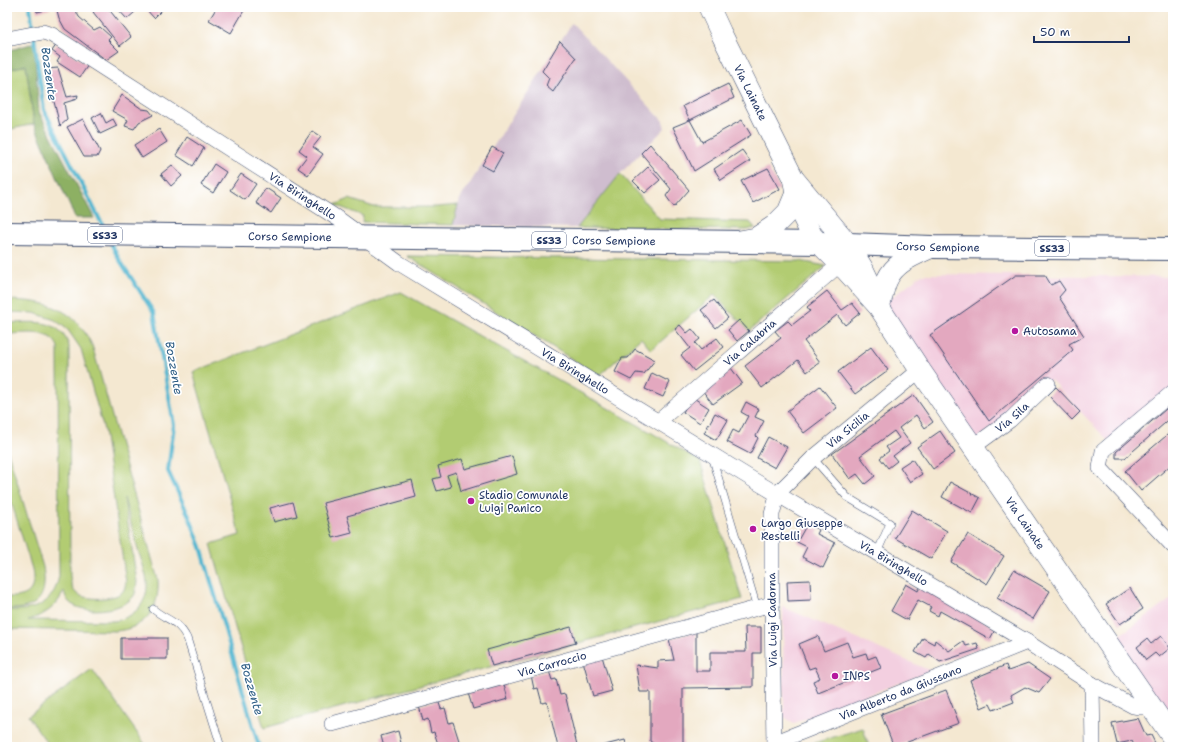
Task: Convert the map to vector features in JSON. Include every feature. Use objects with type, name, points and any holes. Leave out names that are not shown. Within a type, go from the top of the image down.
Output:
[{"type":"main road","name":"Corso Sempione","points":[[7,234],[820,243],[932,247],[1173,249]]},
{"type":"street","name":"Via Lainate","points":[[710,7],[794,186],[800,211],[812,236],[843,267],[879,308],[1173,738]]},
{"type":"street","name":"Via Biringhello","points":[[7,39],[44,32],[52,35],[340,220],[399,263],[712,454],[1027,642],[1092,684],[1133,706],[1151,707]]},
{"type":"street","name":"Via Lainate","points":[[794,186],[848,244],[869,281],[879,308]]},
{"type":"street","points":[[735,242],[756,238],[774,226],[788,212],[794,186]]},
{"type":"street","points":[[879,308],[886,282],[892,272],[908,259],[932,247]]},
{"type":"street","name":"Via Calabria","points":[[658,421],[833,270],[843,267]]},
{"type":"street","name":"Via Sicilia","points":[[778,493],[813,458],[920,370]]},
{"type":"street","name":"Via Sila","points":[[973,447],[1010,420],[1048,384]]},
{"type":"street","points":[[1173,392],[1103,451],[1100,468],[1173,546]]},
{"type":"street","name":"Via Luigi Cadorna","points":[[774,745],[772,514],[778,493]]},
{"type":"street","name":"Via Carroccio","points":[[332,724],[772,604]]},
{"type":"street","name":"Via Alberto da Giussano","points":[[774,745],[1027,642]]},
{"type":"street","points":[[1092,684],[1093,747]]},
{"type":"lane","points":[[712,454],[757,608]]},
{"type":"lane","points":[[813,458],[847,497],[890,523],[877,553]]},
{"type":"lane","points":[[153,609],[182,628],[187,638],[221,747]]},
{"type":"shaded area","points":[[572,23],[663,121],[665,128],[620,174],[577,228],[453,225],[460,199]]},
{"type":"shaded area","points":[[922,274],[1173,277],[1173,389],[1110,443],[1051,380],[974,442],[883,304]]},
{"type":"shaded area","points":[[1173,598],[1173,721],[1111,641]]},
{"type":"shaded area","points":[[783,607],[931,671],[794,723],[784,717]]},
{"type":"green space","points":[[34,43],[39,112],[94,218],[75,218],[34,124],[26,65],[7,70],[7,51]]},
{"type":"green space","points":[[26,65],[34,124],[7,130],[7,70]]},
{"type":"green space","points":[[620,174],[660,219],[750,222],[755,228],[747,230],[577,228]]},
{"type":"green space","points":[[349,199],[374,207],[437,207],[458,205],[453,225],[362,222],[363,216],[335,205]]},
{"type":"green space","points":[[407,256],[800,261],[826,266],[749,331],[714,295],[651,350],[641,338],[599,376]]},
{"type":"green space","name":"Stadio Comunale Luigi Panico","points":[[401,292],[700,461],[742,599],[264,728],[211,544],[240,535],[193,372]]},
{"type":"green space","points":[[7,300],[34,302],[57,308],[76,322],[92,345],[158,580],[158,590],[153,608],[142,622],[135,626],[115,631],[7,629],[7,610],[34,608],[41,605],[52,594],[59,576],[58,347],[49,337],[36,333],[7,334],[7,323],[44,323],[59,330],[69,346],[70,576],[73,589],[80,596],[108,598],[120,594],[124,590],[126,582],[104,430],[81,349],[68,330],[55,320],[34,313],[7,312]],"holes":[[[124,498],[136,544],[145,570],[147,583],[145,597],[138,609],[127,617],[114,621],[28,620],[40,616],[54,606],[64,591],[69,602],[83,609],[92,610],[102,610],[120,606],[128,602],[134,596],[137,582]]]},
{"type":"green space","points":[[7,449],[43,567],[44,577],[42,594],[38,600],[33,604],[18,609],[7,609],[7,597],[21,596],[29,592],[32,588],[33,577],[32,569],[7,488]]},
{"type":"green space","points":[[92,669],[147,747],[50,747],[28,716]]},
{"type":"green space","points":[[863,728],[869,747],[801,747]]},
{"type":"building","points":[[36,7],[50,7],[50,9],[37,12]]},
{"type":"building","points":[[56,7],[74,7],[79,17],[94,30],[100,27],[111,37],[108,40],[119,51],[106,60],[65,29],[59,18]]},
{"type":"building","points":[[99,7],[107,7],[131,37],[120,46],[93,12]]},
{"type":"building","points":[[116,7],[130,7],[135,12],[127,19]]},
{"type":"building","points":[[144,7],[160,7],[162,10],[154,18]]},
{"type":"building","points":[[217,7],[246,7],[231,33],[209,20]]},
{"type":"building","points":[[560,41],[576,58],[553,92],[546,86],[549,78],[542,71]]},
{"type":"building","points":[[57,44],[88,65],[80,77],[57,62],[60,57],[52,51]]},
{"type":"building","points":[[58,68],[67,97],[78,95],[77,99],[64,103],[67,120],[60,126],[46,69]]},
{"type":"building","points":[[728,84],[734,98],[690,120],[683,106]]},
{"type":"building","points":[[122,95],[142,109],[149,110],[153,115],[139,122],[134,129],[125,126],[128,120],[112,111]]},
{"type":"building","points":[[101,113],[106,123],[113,119],[117,126],[100,134],[92,118]]},
{"type":"building","points":[[83,119],[100,151],[97,157],[84,157],[67,127]]},
{"type":"building","points":[[690,120],[702,142],[742,120],[751,135],[694,171],[673,127]]},
{"type":"building","points":[[159,129],[167,142],[142,158],[134,145]]},
{"type":"building","points":[[312,131],[321,137],[313,147],[323,154],[308,175],[298,168],[307,156],[299,150]]},
{"type":"building","points":[[187,137],[204,148],[193,166],[176,155]]},
{"type":"building","points":[[650,144],[689,190],[674,207],[666,196],[671,189],[641,153]]},
{"type":"building","points":[[492,147],[503,153],[493,171],[482,165]]},
{"type":"building","points":[[742,150],[750,161],[721,180],[714,169]]},
{"type":"building","points":[[214,164],[226,172],[213,193],[201,185]]},
{"type":"building","points":[[172,165],[182,176],[171,186],[161,174]]},
{"type":"building","points":[[648,167],[660,180],[645,193],[633,181]]},
{"type":"building","points":[[768,168],[780,189],[753,203],[741,181]]},
{"type":"building","points":[[241,174],[256,184],[245,200],[230,190]]},
{"type":"building","points":[[266,188],[281,198],[271,213],[256,203]]},
{"type":"building","points":[[1016,275],[1045,275],[1051,285],[1059,281],[1065,290],[1059,297],[1084,336],[1069,344],[1073,350],[989,421],[930,335]]},
{"type":"building","points":[[827,291],[842,310],[852,303],[860,313],[845,325],[837,315],[804,341],[820,362],[807,372],[798,360],[762,388],[745,366],[781,338],[775,331],[788,321],[792,325],[810,311],[807,307]]},
{"type":"building","points":[[714,300],[728,318],[716,328],[701,310]]},
{"type":"building","points":[[739,320],[749,331],[737,341],[728,330]]},
{"type":"building","points":[[680,325],[687,333],[692,329],[700,339],[695,343],[701,350],[717,338],[724,347],[694,371],[681,355],[690,348],[675,329]]},
{"type":"building","points":[[871,347],[888,370],[855,394],[838,372]]},
{"type":"building","points":[[635,349],[655,360],[644,374],[636,373],[631,380],[615,372],[622,358],[628,358]]},
{"type":"building","points":[[731,368],[742,383],[713,404],[702,390]]},
{"type":"building","points":[[652,373],[670,382],[663,397],[645,389]]},
{"type":"building","points":[[820,386],[837,408],[804,433],[787,411]]},
{"type":"building","points":[[1056,387],[1080,412],[1072,420],[1048,395]]},
{"type":"building","points":[[914,395],[933,422],[925,428],[916,415],[899,428],[910,443],[893,456],[897,461],[888,468],[880,458],[889,451],[886,447],[899,438],[894,431],[860,456],[875,476],[865,484],[857,474],[850,479],[832,454]]},
{"type":"building","points":[[692,397],[709,408],[700,423],[683,412]]},
{"type":"building","points":[[746,402],[759,409],[755,417],[764,421],[756,436],[758,438],[750,454],[727,442],[733,430],[739,433],[748,416],[741,412]]},
{"type":"building","points":[[1173,403],[1173,416],[1125,458],[1116,458],[1116,452]]},
{"type":"building","points":[[715,413],[728,420],[716,440],[704,433]]},
{"type":"building","points":[[1173,430],[1173,463],[1141,491],[1125,471]]},
{"type":"building","points":[[940,431],[955,453],[933,469],[917,447]]},
{"type":"building","points":[[768,437],[787,447],[775,468],[757,458]]},
{"type":"building","points":[[512,456],[517,474],[461,491],[456,472],[447,475],[451,487],[437,491],[433,479],[441,477],[438,466],[462,459],[465,469]]},
{"type":"building","points":[[912,459],[922,474],[910,482],[900,467]]},
{"type":"building","points":[[412,480],[416,497],[347,516],[352,533],[333,538],[323,503]]},
{"type":"building","points":[[950,482],[980,498],[972,513],[942,497]]},
{"type":"building","points":[[293,502],[297,516],[274,522],[270,508]]},
{"type":"building","points":[[912,510],[947,531],[931,559],[895,538]]},
{"type":"building","points":[[807,524],[819,530],[817,534],[835,543],[823,568],[802,557],[807,547],[797,542]]},
{"type":"building","points":[[968,534],[1004,556],[987,584],[951,562]]},
{"type":"building","points":[[1014,570],[1050,591],[1033,619],[997,598]]},
{"type":"building","points":[[810,580],[811,600],[788,601],[787,581]]},
{"type":"building","points":[[906,584],[918,591],[921,585],[996,628],[990,639],[940,611],[938,616],[929,611],[931,607],[918,600],[907,620],[891,611]]},
{"type":"building","points":[[1130,588],[1143,609],[1120,624],[1106,604]]},
{"type":"building","points":[[571,627],[576,643],[492,666],[487,650]]},
{"type":"building","points":[[745,627],[761,627],[761,653],[753,653],[753,687],[683,688],[683,747],[658,747],[650,741],[650,692],[640,692],[636,665],[658,668],[658,661],[674,660],[669,639],[696,632],[696,671],[710,671],[710,652],[746,652]]},
{"type":"building","points":[[818,636],[824,651],[847,642],[853,657],[866,653],[868,659],[876,656],[881,668],[818,693],[813,681],[820,678],[815,667],[809,669],[799,644]]},
{"type":"building","points":[[1161,636],[1170,648],[1159,657],[1155,653],[1146,660],[1137,647],[1147,639],[1151,644]]},
{"type":"building","points":[[121,638],[167,638],[167,659],[121,659]]},
{"type":"building","points":[[923,638],[934,644],[935,640],[949,651],[963,641],[966,646],[977,643],[979,649],[940,662],[929,654],[926,658],[915,652]]},
{"type":"building","points":[[602,656],[612,691],[593,696],[583,661]]},
{"type":"building","points":[[1028,664],[1050,679],[1039,693],[1025,687],[1011,695],[1014,702],[993,710],[990,704],[981,708],[970,680],[1006,665],[1008,671]]},
{"type":"building","points":[[549,671],[552,680],[556,679],[560,695],[565,694],[577,745],[571,747],[558,747],[547,702],[542,703],[538,688],[534,689],[531,675]]},
{"type":"building","points":[[504,684],[508,699],[473,709],[468,693]]},
{"type":"building","points":[[946,690],[959,723],[894,747],[881,714]]},
{"type":"building","points":[[438,700],[441,709],[445,708],[449,723],[453,722],[461,747],[439,747],[434,732],[431,733],[428,719],[423,721],[419,706]]},
{"type":"building","points":[[1138,718],[1146,736],[1151,735],[1157,747],[1135,747],[1132,741],[1117,744],[1112,723]]},
{"type":"building","points":[[398,731],[402,747],[384,747],[381,736]]},
{"type":"building","points":[[625,740],[627,747],[601,747],[601,746]]},
{"type":"building","points":[[760,745],[760,747],[735,747],[735,746]]},
{"type":"waterway","name":"Bozzente","points":[[30,7],[33,30]]},
{"type":"waterway","name":"Bozzente","points":[[34,37],[44,110],[104,228]]},
{"type":"waterway","name":"Bozzente","points":[[110,241],[119,259],[154,313],[174,425],[168,471],[189,516],[201,547],[259,747]]},
{"type":"place","name":"Autosama","points":[[1015,331]]},
{"type":"place","name":"Stadio Comunale Luigi Panico","points":[[471,501]]},
{"type":"place","name":"Largo Giuseppe Restelli","points":[[753,529]]},
{"type":"place","name":"INPS","points":[[835,676]]}]
